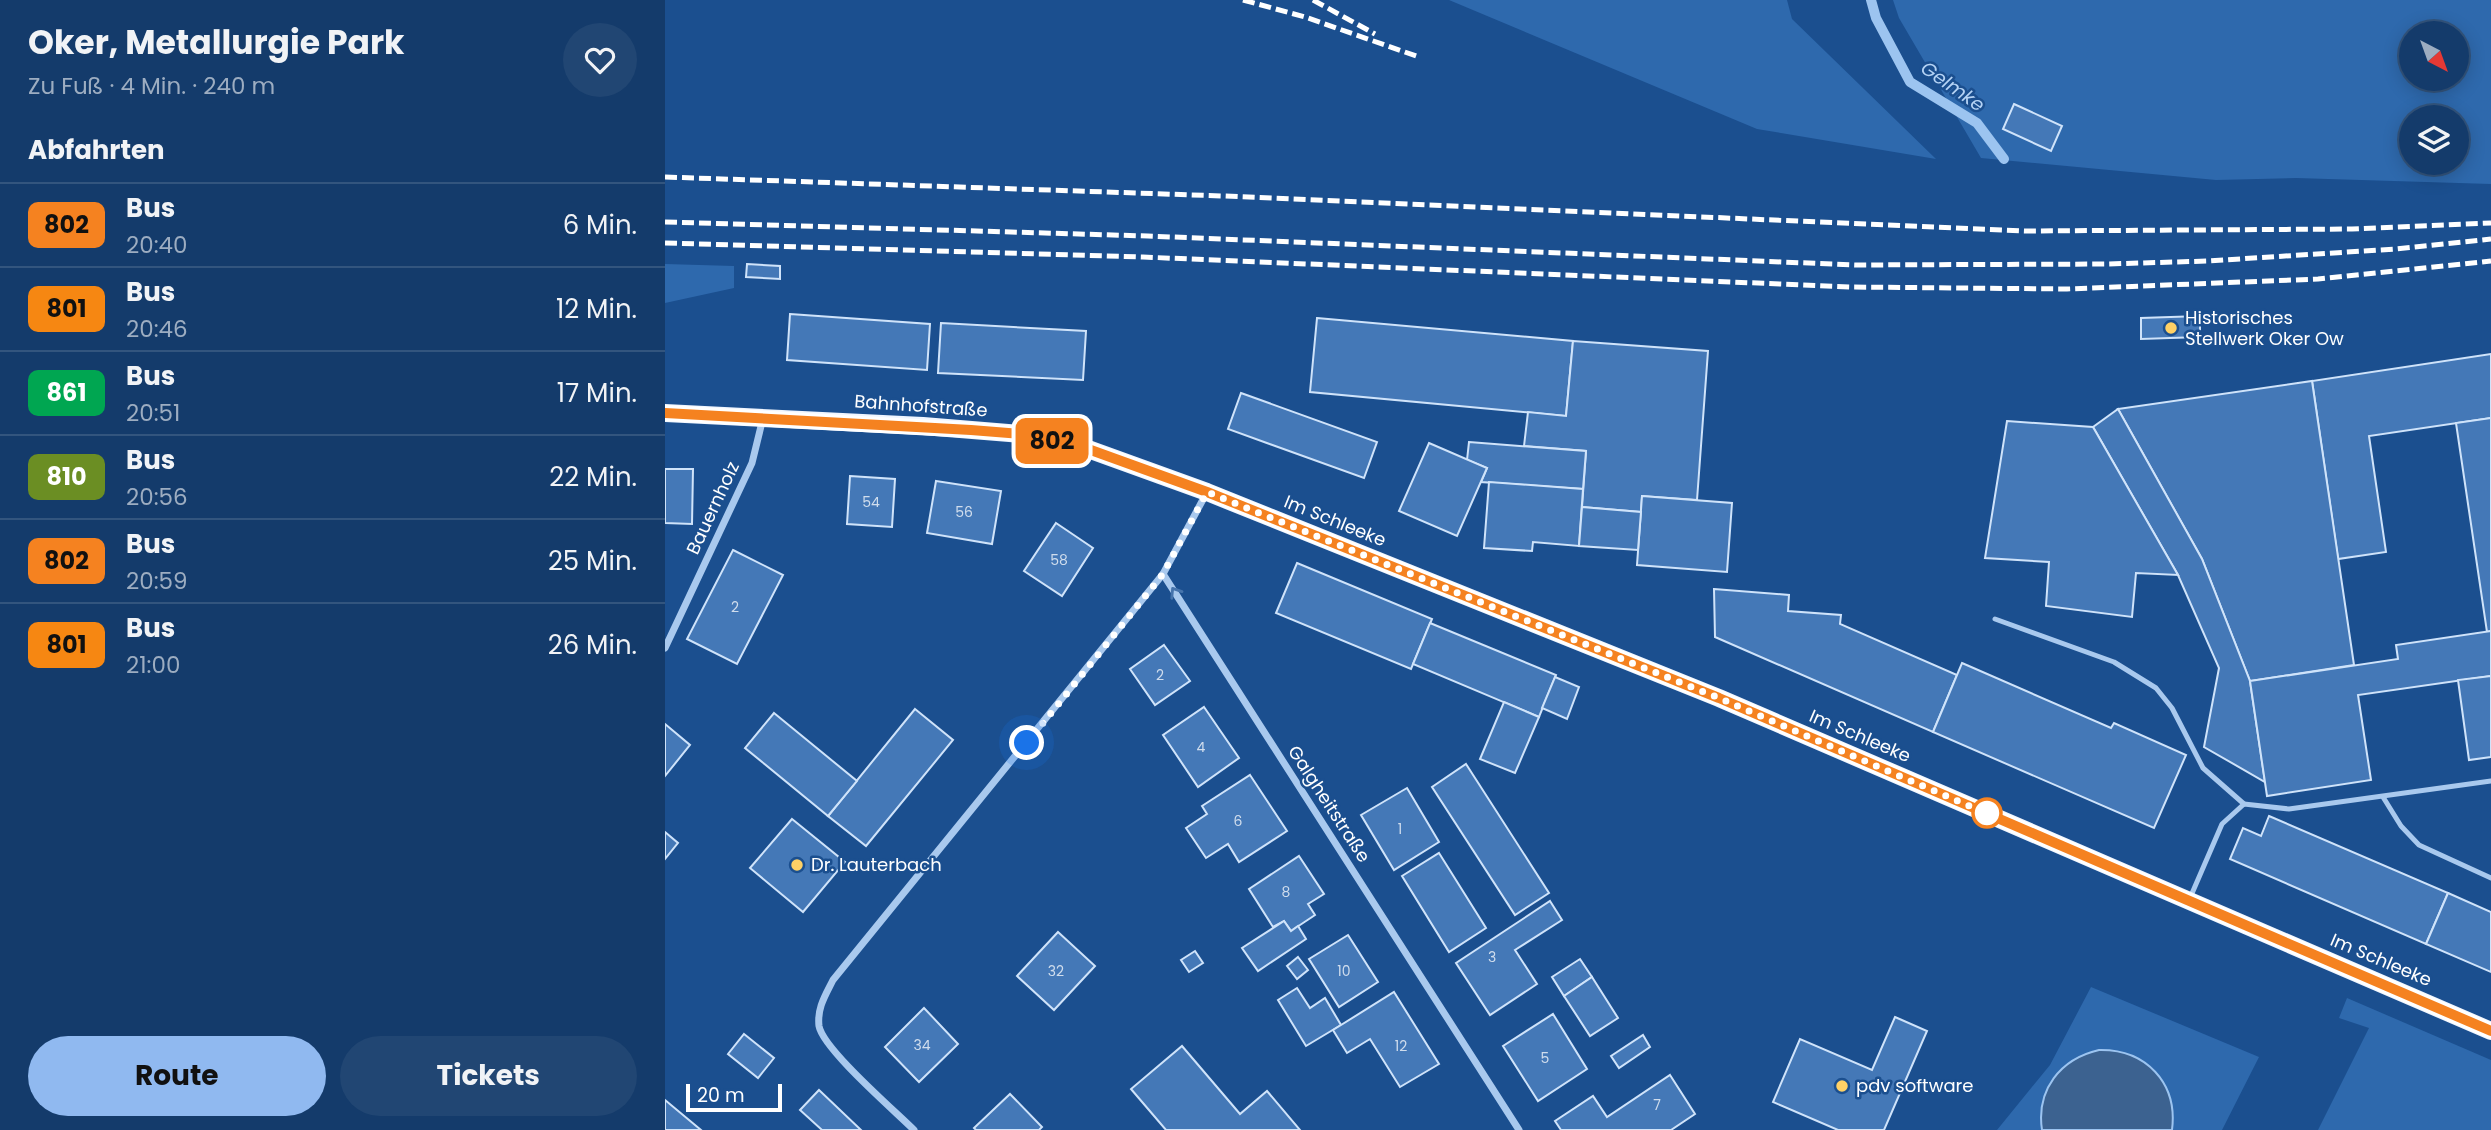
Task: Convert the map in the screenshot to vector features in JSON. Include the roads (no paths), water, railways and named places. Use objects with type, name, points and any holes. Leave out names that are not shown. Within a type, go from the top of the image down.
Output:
[{"type":"main road","name":"Bahnhofstraße","points":[[665,413],[1020,434],[1088,449],[1207,492]]},
{"type":"main road","name":"Im Schleeke","points":[[1207,492],[1719,698],[2491,1031]]},
{"type":"street","name":"Bauernholz","points":[[665,648],[752,463],[763,417]]},
{"type":"street","points":[[914,1130],[832,1050],[820,1029],[820,1005],[833,981],[1163,574],[1207,492]]},
{"type":"street","name":"Galgheitstraße","points":[[1163,574],[1519,1130]]},
{"type":"lane","points":[[1995,619],[2114,662],[2156,688],[2172,708],[2203,768],[2244,804],[2289,809],[2491,781]]},
{"type":"lane","points":[[2383,797],[2400,826],[2419,845],[2491,878]]},
{"type":"lane","points":[[2189,901],[2223,824],[2244,804]]},
{"type":"waterway","name":"Gelmke","points":[[1871,0],[1876,18],[1910,82],[1977,123],[2004,159]]},
{"type":"railway","points":[[1243,0],[1305,17],[1419,57]]},
{"type":"railway","points":[[1313,0],[1375,34]]},
{"type":"railway","points":[[665,177],[1224,196],[2024,231],[2352,229],[2491,223]]},
{"type":"railway","points":[[665,222],[1148,236],[1856,265],[2207,261],[2396,249],[2491,239]]},
{"type":"railway","points":[[665,243],[1143,257],[1850,287],[2067,289],[2318,279],[2491,261]]},
{"type":"place","name":"Historisches Stellwerk Oker Ow","points":[[2171,328]]},
{"type":"place","name":"Dr. Lauterbach","points":[[797,865]]},
{"type":"place","name":"pdv software","points":[[1842,1086]]}]
